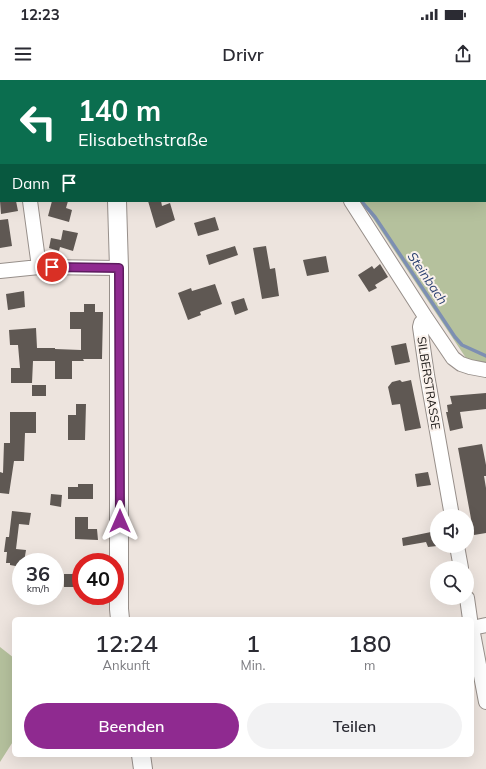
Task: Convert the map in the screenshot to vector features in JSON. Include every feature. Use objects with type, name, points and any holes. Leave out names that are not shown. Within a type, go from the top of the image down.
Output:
[{"type":"street","points":[[30,202],[39,267]]},
{"type":"street","points":[[117,202],[119,268],[120,617]]},
{"type":"street","name":"SILBERSTRASSE","points":[[352,202],[426,318],[420,327],[422,343],[451,509]]},
{"type":"street","points":[[0,271],[39,267],[119,268]]},
{"type":"street","points":[[426,318],[454,358],[460,364],[486,370]]},
{"type":"street","points":[[468,605],[470,617]]},
{"type":"street","points":[[474,628],[486,625]]},
{"type":"street","points":[[474,639],[486,702]]},
{"type":"street","points":[[141,757],[143,769]]},
{"type":"green space","points":[[363,202],[486,202],[486,365],[482,365],[466,358]]},
{"type":"green space","points":[[0,647],[12,656],[12,743],[0,762]]},
{"type":"building","points":[[0,202],[16,202],[18,211],[1,214]]},
{"type":"building","points":[[52,202],[68,202],[66,208],[72,210],[69,222],[48,216]]},
{"type":"building","points":[[148,202],[161,202],[162,206],[170,203],[175,220],[156,228]]},
{"type":"building","points":[[215,217],[219,230],[198,236],[194,223]]},
{"type":"building","points":[[8,219],[12,246],[0,248],[0,220]]},
{"type":"building","points":[[63,230],[78,233],[73,251],[60,247],[59,251],[49,248],[51,238],[61,240]]},
{"type":"building","points":[[235,246],[238,255],[209,265],[206,255]]},
{"type":"building","points":[[266,246],[270,269],[275,268],[279,296],[262,299],[253,248]]},
{"type":"building","points":[[326,256],[329,272],[307,276],[303,260]]},
{"type":"building","points":[[380,264],[388,277],[375,285],[377,288],[369,292],[358,275],[372,266],[374,269]]},
{"type":"building","points":[[215,284],[222,304],[200,312],[201,315],[188,320],[178,293],[191,288],[192,291]]},
{"type":"building","points":[[24,291],[25,307],[8,310],[6,294]]},
{"type":"building","points":[[244,298],[248,310],[235,315],[231,302]]},
{"type":"building","points":[[84,304],[95,304],[95,312],[103,312],[102,359],[83,359],[84,361],[72,361],[72,379],[55,379],[55,361],[33,361],[32,383],[11,383],[11,368],[20,368],[18,345],[10,345],[9,330],[36,328],[37,348],[81,350],[81,329],[70,329],[70,312],[84,312]]},
{"type":"building","points":[[406,343],[410,362],[395,365],[391,346]]},
{"type":"building","points":[[400,380],[402,382],[411,380],[421,428],[405,431],[400,404],[392,405],[388,387],[392,382]]},
{"type":"building","points":[[32,385],[46,385],[46,396],[32,396]]},
{"type":"building","points":[[486,393],[486,409],[460,412],[463,428],[450,431],[446,412],[448,412],[447,405],[452,404],[450,396]]},
{"type":"building","points":[[76,404],[86,404],[85,440],[68,440],[68,415],[76,415]]},
{"type":"building","points":[[10,412],[36,412],[36,433],[25,433],[24,461],[14,461],[9,494],[0,493],[0,472],[3,473],[4,443],[10,443]]},
{"type":"building","points":[[482,444],[486,465],[486,476],[484,476],[486,488],[486,533],[474,535],[474,509],[469,509],[458,448]]},
{"type":"building","points":[[428,472],[431,485],[417,487],[415,474]]},
{"type":"building","points":[[78,484],[93,484],[93,499],[68,499],[68,487],[78,487]]},
{"type":"building","points":[[51,494],[62,495],[61,507],[50,505]]},
{"type":"building","points":[[12,511],[31,513],[29,525],[19,524],[16,549],[26,550],[26,553],[12,553],[12,565],[10,565],[10,563],[6,563],[7,552],[4,552],[6,537],[9,537]]},
{"type":"building","points":[[75,517],[88,517],[88,529],[97,529],[98,540],[75,539]]},
{"type":"building","points":[[430,532],[430,547],[428,547],[426,542],[403,546],[402,538]]},
{"type":"building","points":[[64,574],[72,574],[72,587],[64,587]]},
{"type":"waterway","name":"Steinbach","points":[[362,202],[375,217],[455,337],[462,345],[486,356]]},
{"type":"route","points":[[52,267],[119,268],[120,521]]}]
